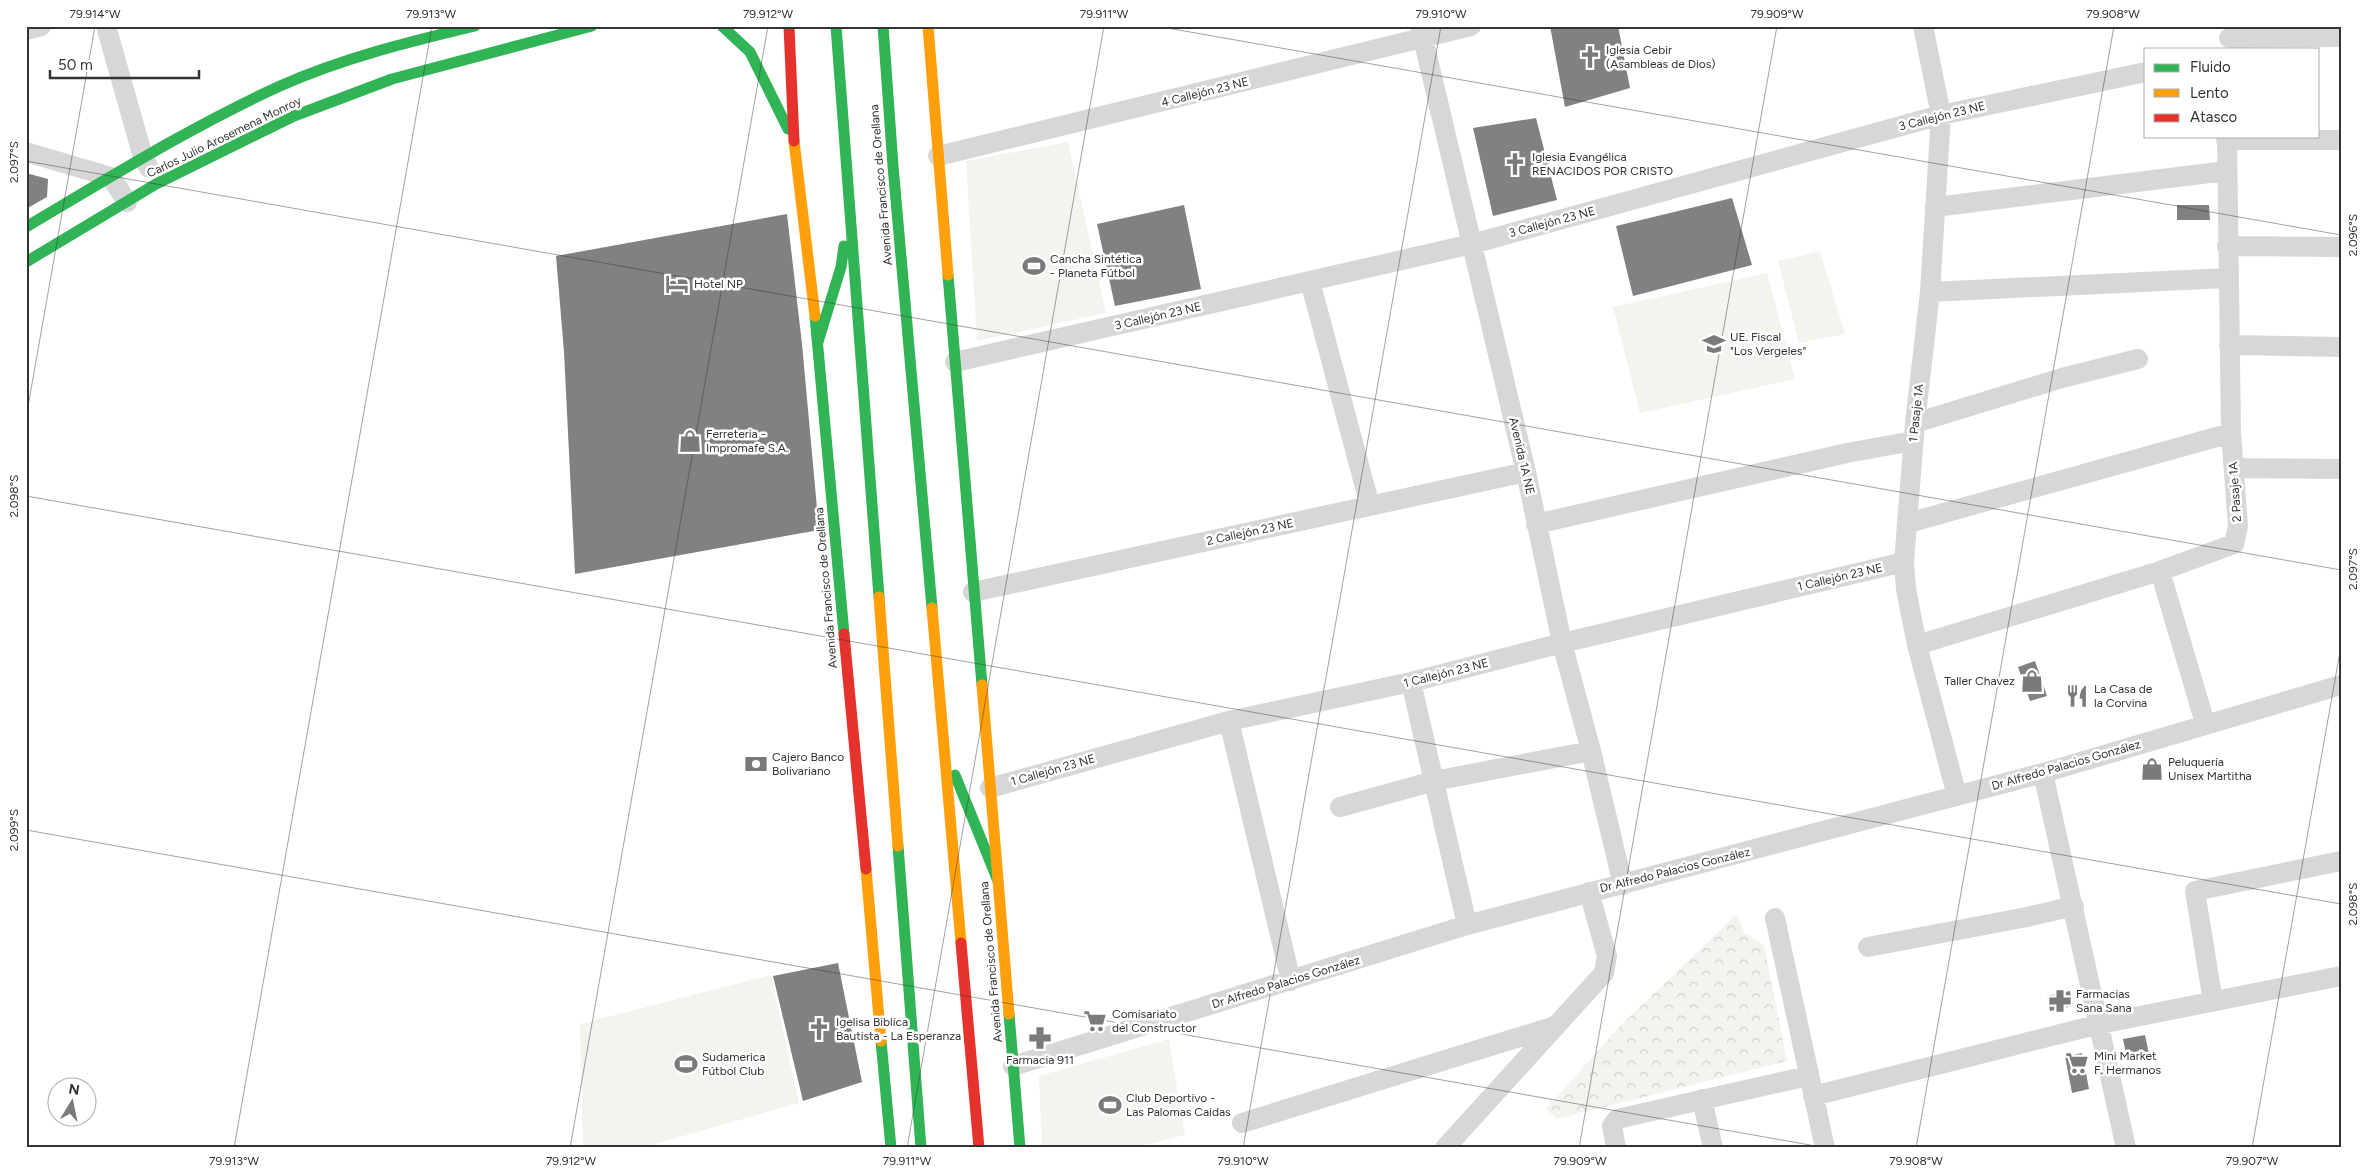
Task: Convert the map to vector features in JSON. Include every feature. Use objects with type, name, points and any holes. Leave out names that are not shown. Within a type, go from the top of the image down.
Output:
[{"type":"main road","name":"Carlos Julio Arosemena Monroy","points":[[26,227],[180,136],[280,86],[383,48],[453,29],[475,26]]},
{"type":"main road","name":"Carlos Julio Arosemena Monroy","points":[[26,262],[156,184],[294,116],[392,79],[592,26]]},
{"type":"main road","points":[[722,26],[750,52],[794,142]]},
{"type":"main road","name":"Avenida Francisco de Orellana","points":[[789,26],[794,142],[818,342],[891,1148]]},
{"type":"main road","points":[[836,26],[921,1148]]},
{"type":"main road","name":"Avenida Francisco de Orellana","points":[[883,26],[894,186],[979,1148]]},
{"type":"main road","name":"Avenida Francisco de Orellana","points":[[928,26],[1020,1148]]},
{"type":"main road","points":[[818,342],[841,267],[850,212]]},
{"type":"main road","points":[[942,740],[967,808],[998,880]]},
{"type":"street","points":[[26,30],[41,26]]},
{"type":"street","points":[[106,26],[144,157],[156,184]]},
{"type":"street","name":"4 Callejón 23 NE","points":[[938,156],[1421,33],[1471,26]]},
{"type":"street","name":"1 Pasaje 1A","points":[[1923,26],[1941,115],[1930,292],[1914,432],[1904,562],[1906,589],[1917,645],[1957,796]]},
{"type":"street","points":[[453,29],[462,60]]},
{"type":"street","name":"Avenida 1A NE","points":[[1421,33],[1526,472],[1562,643],[1591,751],[1623,885]]},
{"type":"street","points":[[2229,38],[2341,37]]},
{"type":"street","name":"3 Callejón 23 NE","points":[[955,362],[1472,244],[1941,115],[2144,72]]},
{"type":"street","points":[[2226,138],[2341,140]]},
{"type":"street","name":"2 Pasaje 1A","points":[[1917,645],[2160,571],[2234,544],[2238,531],[2231,433],[2226,138]]},
{"type":"street","points":[[26,152],[111,177],[126,202]]},
{"type":"street","points":[[1935,206],[2226,171]]},
{"type":"street","points":[[2227,246],[2341,247]]},
{"type":"street","points":[[1930,292],[2227,278]]},
{"type":"street","points":[[1310,281],[1339,382],[1370,506]]},
{"type":"street","points":[[2229,345],[2341,347]]},
{"type":"street","points":[[1536,524],[1847,454],[1914,432],[2062,378],[2138,359]]},
{"type":"street","points":[[1908,523],[2231,433]]},
{"type":"street","points":[[2234,468],[2341,469]]},
{"type":"street","name":"2 Callejón 23 NE","points":[[973,592],[1526,472]]},
{"type":"street","name":"1 Callejón 23 NE","points":[[990,788],[1229,721],[1411,682],[1562,643],[1904,562]]},
{"type":"street","points":[[2160,571],[2205,723]]},
{"type":"street","points":[[1411,682],[1467,925]]},
{"type":"street","name":"Dr Alfredo Palacios González","points":[[1013,1066],[1467,925],[2042,773],[2205,723],[2341,685]]},
{"type":"street","points":[[1229,721],[1291,981]]},
{"type":"street","points":[[1340,807],[1434,781],[1591,751]]},
{"type":"street","points":[[2042,773],[2074,906],[2126,1148]]},
{"type":"street","points":[[2213,1002],[2194,891],[2341,860]]},
{"type":"street","points":[[1445,1148],[1599,980],[1607,964],[1607,956],[1589,892]]},
{"type":"street","points":[[1868,947],[2027,918],[2074,906]]},
{"type":"street","points":[[1775,918],[1825,1148]]},
{"type":"street","points":[[1813,1096],[2100,1024],[2341,976]]},
{"type":"street","points":[[1242,1123],[1555,1026]]},
{"type":"street","points":[[1616,1148],[1612,1126],[1617,1119],[1702,1098],[1808,1076]]},
{"type":"street","points":[[1702,1098],[1713,1148]]},
{"type":"green space","name":"Cancha Sintética - Planeta Fútbol","points":[[1068,142],[1106,313],[977,341],[966,161]]},
{"type":"green space","points":[[1820,251],[1845,334],[1799,343],[1778,261]]},
{"type":"green space","points":[[1767,273],[1795,379],[1640,413],[1613,307]]},
{"type":"green space","points":[[1737,914],[1744,932],[1764,945],[1787,1061],[1557,1119],[1546,1109],[1621,1025]]},
{"type":"green space","name":"Sudamerica Fútbol Club","points":[[771,975],[799,1103],[641,1148],[583,1148],[580,1024]]},
{"type":"green space","name":"Club Deportivo - Las Palomas Caidas","points":[[1169,1039],[1185,1135],[1133,1148],[1042,1148],[1039,1076]]},
{"type":"building","name":"Iglesia Cebir (Asambleas de Dios)","points":[[1550,26],[1618,26],[1630,88],[1565,107]]},
{"type":"building","name":"Iglesia Evangélica RENACIDOS POR CRISTO","points":[[1536,118],[1557,200],[1493,216],[1473,128]]},
{"type":"building","points":[[26,173],[48,179],[47,197],[26,209]]},
{"type":"building","points":[[1732,198],[1752,265],[1633,296],[1616,226]]},
{"type":"building","points":[[1184,205],[1201,289],[1115,306],[1097,224]]},
{"type":"building","points":[[2177,205],[2209,205],[2210,220],[2177,220]]},
{"type":"building","name":"Ferreteria - Impromafe S.A.","points":[[787,214],[802,344],[819,530],[575,574],[564,352],[556,256]]},
{"type":"building","name":"Taller Chavez","points":[[2035,661],[2047,696],[2030,701],[2018,667]]},
{"type":"building","name":"Igelisa Biblíca Bautista - La Esperanza","points":[[838,963],[862,1082],[803,1101],[773,976]]},
{"type":"building","name":"Farmacias Sana Sana","points":[[2070,991],[2073,1006],[2050,1011],[2047,996]]},
{"type":"building","points":[[2145,1035],[2149,1054],[2127,1058],[2123,1039]]},
{"type":"building","points":[[2082,1053],[2089,1089],[2072,1093],[2065,1056]]},
{"type":"traffic: fast","points":[[26,227],[183,135],[280,86],[352,59],[475,26]]},
{"type":"traffic: fast","points":[[26,262],[156,184],[294,116],[392,79],[592,26]]},
{"type":"traffic: fast","points":[[722,26],[750,52],[788,129]]},
{"type":"traffic: fast","points":[[836,26],[879,597]]},
{"type":"traffic: fast","points":[[883,26],[893,166],[932,608]]},
{"type":"traffic: fast","points":[[818,342],[841,267],[844,246]]},
{"type":"traffic: fast","points":[[948,275],[982,685]]},
{"type":"traffic: fast","points":[[815,316],[844,634]]},
{"type":"traffic: fast","points":[[955,775],[998,881]]},
{"type":"traffic: fast","points":[[898,846],[921,1148]]},
{"type":"traffic: fast","points":[[1009,1014],[1020,1148]]},
{"type":"traffic: fast","points":[[881,1041],[891,1148]]},
{"type":"traffic: slow","points":[[928,26],[948,275]]},
{"type":"traffic: slow","points":[[794,141],[815,316]]},
{"type":"traffic: slow","points":[[879,597],[898,846]]},
{"type":"traffic: slow","points":[[932,608],[961,943]]},
{"type":"traffic: slow","points":[[982,685],[1009,1014]]},
{"type":"traffic: slow","points":[[866,869],[881,1041]]},
{"type":"traffic: jam","points":[[789,26],[794,141]]},
{"type":"traffic: jam","points":[[844,634],[866,869]]},
{"type":"traffic: jam","points":[[961,943],[979,1148]]},
{"type":"place","name":"Iglesia Cebir (Asambleas de Dios)","points":[[1590,57]]},
{"type":"place","name":"Iglesia Evangélica RENACIDOS POR CRISTO","points":[[1515,164]]},
{"type":"place","name":"Cancha Sintética - Planeta Fútbol","points":[[1034,266]]},
{"type":"place","name":"Hotel NP","points":[[677,284]]},
{"type":"place","name":"UE. Fiscal \"Los Vergeles\"","points":[[1714,344]]},
{"type":"place","name":"Ferreteria - Impromafe S.A.","points":[[690,441]]},
{"type":"place","name":"Taller Chavez","points":[[2032,681]]},
{"type":"place","name":"La Casa de la Corvina","points":[[2077,696]]},
{"type":"place","name":"Cajero Banco Bolivariano","points":[[756,764]]},
{"type":"place","name":"Peluquería Unisex Martitha","points":[[2152,769]]},
{"type":"place","name":"Farmacias Sana Sana","points":[[2060,1001]]},
{"type":"place","name":"Comisariato del Constructor","points":[[1095,1021]]},
{"type":"place","name":"Igelisa Biblíca Bautista - La Esperanza","points":[[819,1029]]},
{"type":"place","name":"Farmacia 911","points":[[1040,1038]]},
{"type":"place","name":"Mini Market F. Hermanos","points":[[2077,1063]]},
{"type":"place","name":"Sudamerica Fútbol Club","points":[[686,1064]]},
{"type":"place","name":"Club Deportivo - Las Palomas Caidas","points":[[1110,1105]]}]
